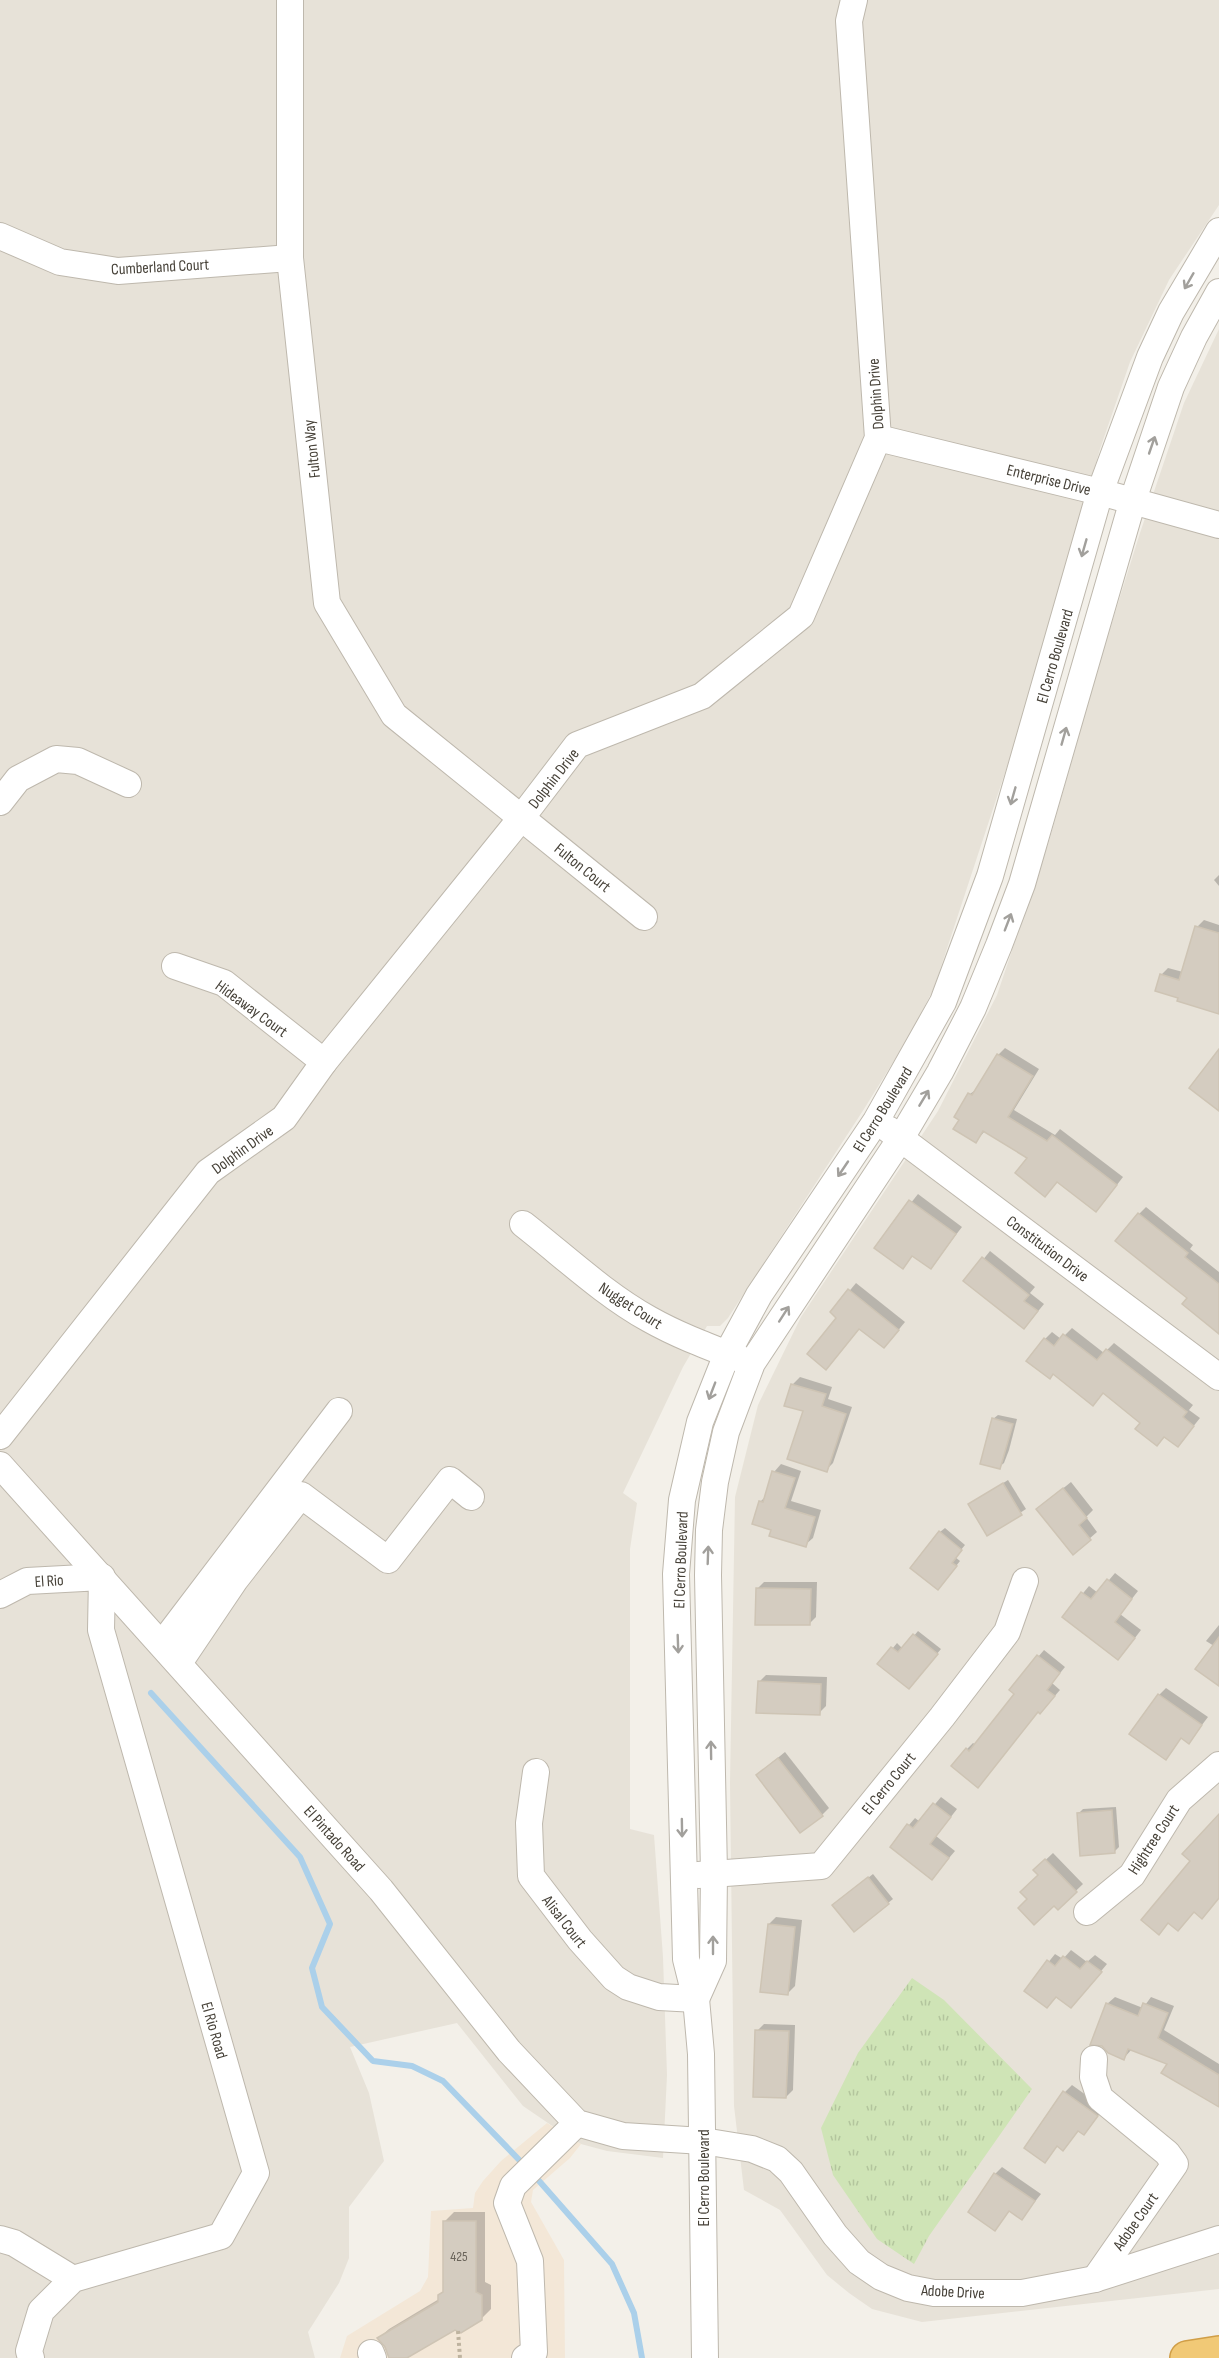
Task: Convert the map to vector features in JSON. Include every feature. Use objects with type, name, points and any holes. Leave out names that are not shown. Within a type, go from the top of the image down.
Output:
[{"type":"highway","points":[[1187,2358],[1219,2353]]},
{"type":"street","name":"Fulton Way","points":[[290,0],[290,258],[327,603],[394,715],[522,817]]},
{"type":"street","name":"Dolphin Drive","points":[[0,1436],[208,1172],[284,1118],[324,1062],[522,817],[577,745],[702,696],[801,615],[878,438],[849,21],[854,0]]},
{"type":"street","name":"El Cerro Boulevard","points":[[705,2358],[701,2054],[696,1999],[686,1959],[682,1875],[676,1575],[681,1511],[700,1422],[727,1354],[759,1295],[876,1121],[917,1052],[943,1002],[990,876],[1100,492],[1150,357],[1171,312],[1219,231]]},
{"type":"street","name":"Cumberland Court","points":[[0,236],[60,262],[118,271],[290,258]]},
{"type":"street","name":"El Cerro Boulevard","points":[[696,1999],[713,1961],[714,1874],[709,1530],[715,1482],[726,1432],[752,1363],[901,1138],[940,1072],[973,1008],[1022,884],[1133,500],[1171,387],[1194,337],[1219,292]]},
{"type":"street","name":"Enterprise Drive","points":[[878,438],[1133,500],[1219,525]]},
{"type":"street","points":[[0,802],[18,778],[56,759],[78,761],[128,784]]},
{"type":"street","name":"Fulton Court","points":[[522,817],[644,917]]},
{"type":"street","name":"Hideaway Court","points":[[175,966],[224,983],[324,1062]]},
{"type":"street","name":"Constitution Drive","points":[[876,1121],[1219,1377]]},
{"type":"street","name":"Nugget Court","points":[[523,1224],[597,1283],[646,1318],[670,1331],[752,1363]]},
{"type":"street","points":[[170,1654],[339,1411]]},
{"type":"street","name":"El Pintado Road","points":[[0,1465],[381,1890],[509,2051],[577,2123]]},
{"type":"street","points":[[170,1654],[235,1580],[301,1495],[388,1560],[450,1480],[471,1497]]},
{"type":"street","name":"El Rio","points":[[0,1595],[27,1581],[102,1577]]},
{"type":"street","name":"El Rio Road","points":[[31,2358],[29,2351],[40,2311],[73,2279],[221,2236],[256,2172],[101,1630],[102,1577]]},
{"type":"street","name":"El Cerro Court","points":[[682,1875],[821,1866],[942,1717],[1006,1632],[1025,1581]]},
{"type":"street","name":"Hightree Court","points":[[1087,1912],[1132,1875],[1179,1800],[1219,1765]]},
{"type":"street","name":"Alisal Court","points":[[536,1772],[529,1823],[531,1876],[574,1932],[614,1978],[628,1987],[659,1997],[696,1999]]},
{"type":"street","name":"Adobe Court","points":[[1094,2059],[1093,2077],[1100,2098],[1167,2152],[1175,2164],[1095,2279]]},
{"type":"street","points":[[525,2358],[534,2352],[530,2260],[507,2203],[513,2186],[577,2123],[623,2136],[703,2141]]},
{"type":"street","name":"Adobe Drive","points":[[703,2141],[752,2149],[777,2159],[791,2172],[835,2235],[859,2262],[880,2277],[908,2288],[934,2293],[1022,2293],[1095,2279],[1219,2239]]},
{"type":"street","points":[[0,2240],[14,2243],[73,2279]]},
{"type":"path","points":[[458,2331],[460,2358]]},
{"type":"shaded area","points":[[0,0],[1219,0],[1219,205],[1169,280],[1130,362],[1100,449],[1020,727],[934,988],[910,1035],[864,1109],[728,1318],[720,1326],[707,1326],[683,1367],[623,1493],[637,1503],[630,1549],[630,1829],[654,1835],[663,1957],[667,2075],[663,2158],[607,2151],[581,2144],[570,2138],[523,2106],[457,2023],[350,2047],[369,2093],[384,2161],[349,2207],[349,2258],[339,2283],[308,2332],[315,2358],[0,2358]]},
{"type":"shaded area","points":[[1219,329],[1219,2289],[922,2322],[872,2309],[849,2293],[827,2275],[780,2210],[744,2190],[734,2106],[730,1783],[735,1497],[758,1405],[801,1317],[938,1111],[997,995],[1050,838],[1098,667],[1140,533],[1184,403]]},
{"type":"shaded area","points":[[547,2123],[581,2144],[570,2158],[533,2190],[531,2202],[564,2260],[565,2358],[340,2358],[347,2336],[420,2291],[428,2277],[431,2211],[473,2208],[475,2193],[483,2181],[501,2161]]},
{"type":"green space","points":[[912,1978],[944,2000],[1032,2089],[929,2236],[914,2264],[877,2239],[833,2175],[821,2128],[858,2053]]},
{"type":"building","points":[[1195,926],[1219,933],[1219,1014],[1177,1001],[1178,998],[1155,991],[1160,974],[1179,980]]},
{"type":"building","points":[[1219,1049],[1219,1111],[1189,1088]]},
{"type":"building","points":[[997,1054],[1033,1076],[1008,1117],[1047,1141],[1052,1135],[1117,1185],[1096,1212],[1057,1182],[1045,1197],[1015,1173],[1027,1158],[983,1131],[976,1143],[953,1129],[959,1120],[954,1117],[968,1093],[972,1095]]},
{"type":"building","points":[[909,1200],[956,1234],[931,1269],[912,1256],[903,1269],[874,1248]]},
{"type":"building","points":[[1138,1213],[1188,1253],[1185,1257],[1219,1284],[1219,1334],[1182,1304],[1187,1298],[1115,1241]]},
{"type":"building","points":[[982,1257],[1029,1295],[1024,1301],[1038,1311],[1024,1329],[963,1281]]},
{"type":"building","points":[[848,1289],[899,1330],[884,1348],[859,1329],[826,1370],[807,1354],[836,1318],[830,1312]]},
{"type":"building","points":[[1063,1334],[1097,1360],[1106,1349],[1187,1412],[1183,1417],[1194,1426],[1178,1447],[1164,1437],[1157,1446],[1135,1429],[1140,1423],[1103,1393],[1093,1406],[1053,1374],[1050,1379],[1026,1361],[1044,1338],[1054,1346]]},
{"type":"building","points":[[791,1384],[826,1394],[822,1406],[846,1414],[827,1472],[787,1459],[803,1411],[784,1406]]},
{"type":"building","points":[[992,1418],[1013,1424],[1000,1469],[980,1464]]},
{"type":"building","points":[[772,1471],[795,1478],[785,1508],[815,1517],[806,1547],[769,1536],[771,1530],[752,1524],[759,1501],[763,1502]]},
{"type":"building","points":[[1003,1483],[1022,1515],[987,1536],[968,1504]]},
{"type":"building","points":[[1063,1488],[1087,1518],[1079,1525],[1091,1540],[1073,1555],[1036,1509]]},
{"type":"building","points":[[939,1531],[962,1550],[952,1563],[957,1566],[938,1590],[910,1568]]},
{"type":"building","points":[[1107,1579],[1132,1599],[1115,1622],[1135,1638],[1118,1660],[1062,1617],[1081,1592],[1091,1599]]},
{"type":"building","points":[[756,1588],[811,1589],[810,1625],[755,1625]]},
{"type":"building","points":[[913,1634],[938,1654],[909,1689],[877,1664],[891,1647],[898,1652]]},
{"type":"building","points":[[1219,1637],[1219,1686],[1195,1669]]},
{"type":"building","points":[[1037,1655],[1060,1673],[1047,1690],[1055,1696],[1040,1714],[1038,1712],[978,1788],[951,1766],[966,1748],[969,1751],[1014,1694],[1009,1690]]},
{"type":"building","points":[[758,1681],[821,1684],[820,1715],[756,1713]]},
{"type":"building","points":[[1158,1694],[1202,1725],[1189,1744],[1181,1738],[1166,1760],[1129,1734]]},
{"type":"building","points":[[778,1758],[823,1816],[800,1833],[756,1775]]},
{"type":"building","points":[[933,1803],[951,1817],[930,1844],[949,1858],[932,1880],[890,1847],[907,1824],[913,1828]]},
{"type":"building","points":[[1112,1810],[1115,1853],[1080,1856],[1077,1813]]},
{"type":"building","points":[[1219,1814],[1219,1898],[1202,1919],[1194,1912],[1178,1931],[1168,1923],[1159,1935],[1141,1920],[1190,1861],[1182,1854]]},
{"type":"building","points":[[1045,1859],[1077,1892],[1058,1910],[1054,1906],[1034,1925],[1018,1908],[1027,1899],[1020,1892],[1038,1875],[1033,1870]]},
{"type":"building","points":[[868,1877],[889,1904],[854,1932],[832,1905]]},
{"type":"building","points":[[768,1924],[795,1927],[788,1995],[760,1992]]},
{"type":"building","points":[[1063,1956],[1080,1969],[1087,1961],[1102,1972],[1071,2008],[1056,1997],[1047,2008],[1024,1991],[1047,1960],[1055,1966]]},
{"type":"building","points":[[1106,2003],[1138,2016],[1143,2003],[1168,2013],[1158,2038],[1219,2075],[1219,2107],[1161,2073],[1167,2064],[1128,2049],[1124,2060],[1108,2053],[1102,2046],[1090,2045]]},
{"type":"building","points":[[755,2030],[789,2031],[786,2098],[753,2097]]},
{"type":"building","points":[[1063,2091],[1098,2116],[1084,2135],[1078,2131],[1063,2151],[1057,2146],[1045,2163],[1024,2148]]},
{"type":"building","points":[[994,2173],[1035,2201],[1022,2220],[1009,2211],[995,2231],[968,2212]]},
{"type":"building","points":[[443,2221],[476,2221],[476,2292],[482,2295],[482,2320],[461,2333],[455,2330],[407,2358],[389,2358],[385,2347],[377,2338],[438,2302],[438,2295],[443,2292]]},
{"type":"waterway","points":[[151,1693],[300,1857],[330,1924],[312,1968],[322,2007],[373,2061],[412,2066],[443,2081],[526,2167]]},
{"type":"waterway","points":[[533,2174],[612,2264],[634,2313],[642,2358]]}]
